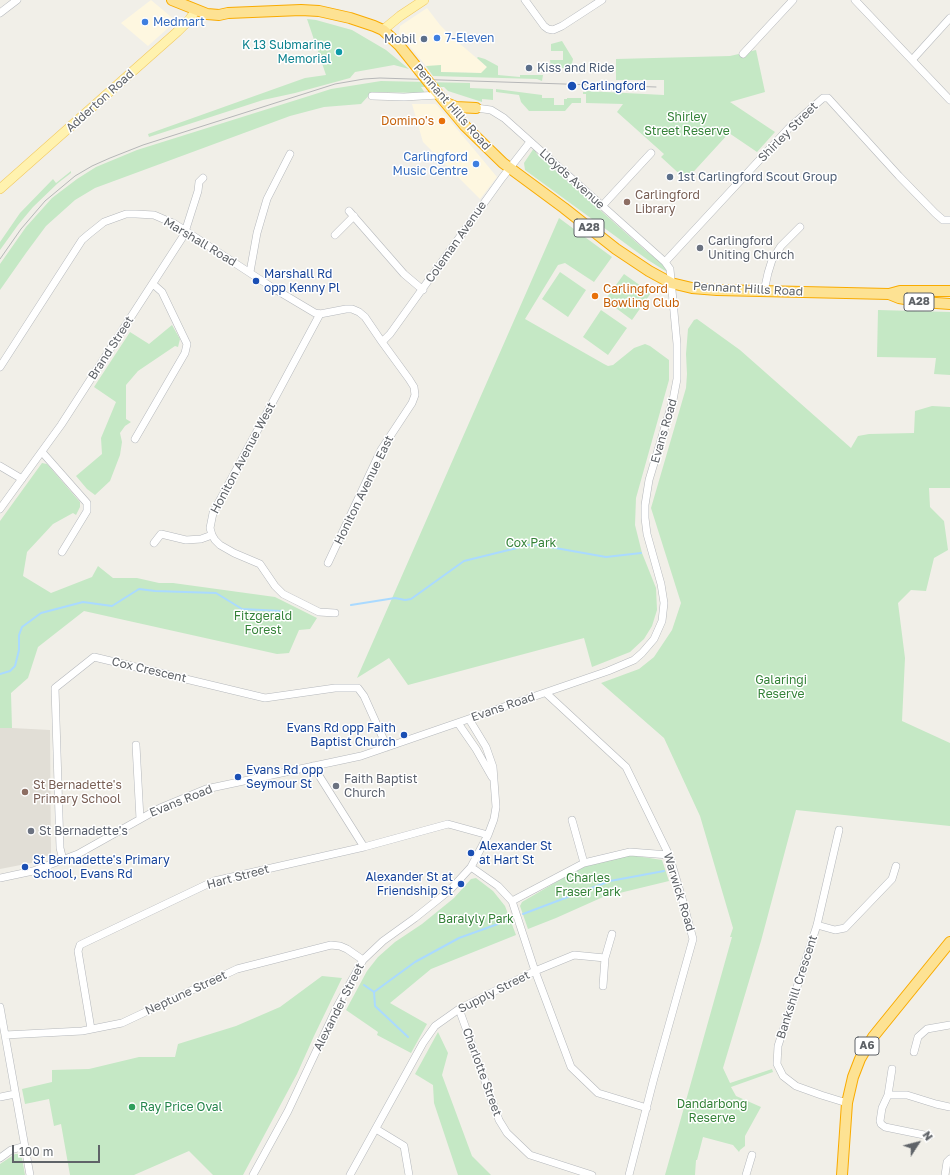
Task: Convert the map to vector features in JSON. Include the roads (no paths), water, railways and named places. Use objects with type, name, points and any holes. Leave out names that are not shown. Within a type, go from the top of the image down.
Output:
[{"type":"highway","name":"Pennant Hills Road","points":[[172,0],[196,10],[208,8],[219,9],[228,13],[311,10],[350,18],[382,30],[399,45],[479,140],[510,168],[635,262],[671,283],[680,286],[702,289],[889,294],[900,291],[948,292]]},
{"type":"highway","points":[[440,95],[456,107],[476,108]]},
{"type":"highway","name":"Pennant Hills Road","points":[[889,294],[899,298],[923,302],[950,304]]},
{"type":"highway","name":"A6","points":[[842,1175],[847,1103],[853,1077],[868,1044],[950,942]]},
{"type":"main road","points":[[382,30],[424,0]]},
{"type":"main road","name":"Adderton Road","points":[[0,189],[177,32],[189,20],[196,10]]},
{"type":"street","points":[[0,14],[18,0]]},
{"type":"street","points":[[525,0],[542,24],[550,30],[557,29],[602,0]]},
{"type":"street","points":[[743,54],[793,0]]},
{"type":"street","points":[[855,0],[950,100]]},
{"type":"street","points":[[912,60],[950,18]]},
{"type":"street","points":[[372,96],[404,98],[440,95]]},
{"type":"street","name":"Shirley Street","points":[[665,262],[789,128],[823,98],[828,98],[935,213],[943,220],[950,220]]},
{"type":"street","name":"Lloyds Avenue","points":[[476,108],[486,109],[497,113],[665,262]]},
{"type":"street","name":"Coleman Avenue","points":[[382,342],[390,334],[423,290],[530,142]]},
{"type":"street","points":[[602,206],[651,153]]},
{"type":"street","points":[[250,272],[257,233],[267,199],[290,154]]},
{"type":"street","name":"Brand Street","points":[[0,509],[61,425],[187,231],[199,182],[203,178]]},
{"type":"street","points":[[336,235],[352,213],[404,274],[423,290]]},
{"type":"street","name":"Marshall Road","points":[[0,367],[82,240],[97,227],[111,219],[126,214],[154,216],[165,219],[187,231],[304,307],[320,314]]},
{"type":"street","points":[[764,291],[772,260],[781,246],[800,227]]},
{"type":"street","points":[[665,262],[670,269],[671,283]]},
{"type":"street","name":"Evans Road","points":[[0,878],[33,871],[63,860],[91,847],[176,800],[206,789],[362,756],[608,671],[634,660],[642,653],[654,639],[662,621],[664,612],[663,594],[647,534],[645,505],[649,480],[673,400],[677,379],[677,344],[671,283]]},
{"type":"street","points":[[135,439],[185,352],[188,344],[162,292],[153,284]]},
{"type":"street","name":"Honiton Avenue East","points":[[320,314],[346,309],[355,310],[365,317],[412,383],[415,391],[414,398],[381,450],[328,563]]},
{"type":"street","name":"Honiton Avenue West","points":[[212,535],[210,522],[213,513],[320,314]]},
{"type":"street","points":[[42,452],[87,503],[87,511],[62,552]]},
{"type":"street","points":[[0,466],[22,479]]},
{"type":"street","points":[[154,543],[161,534],[186,540],[201,539],[212,535],[215,540],[226,549],[260,564],[275,586],[286,596],[319,612],[335,613]]},
{"type":"street","name":"Cox Crescent","points":[[63,860],[60,848],[55,688],[94,657],[265,698],[335,688],[358,688],[364,696],[387,747]]},
{"type":"street","name":"Warwick Road","points":[[546,693],[626,767],[669,855],[693,939],[629,1175]]},
{"type":"street","name":"Alexander Street","points":[[253,1175],[288,1111],[338,1005],[363,960],[383,941],[450,890],[471,867],[488,835],[494,819],[496,807],[490,757],[486,747],[469,719]]},
{"type":"street","name":"Alexander Street","points":[[458,722],[483,759],[494,782]]},
{"type":"street","points":[[136,745],[140,819]]},
{"type":"street","points":[[313,766],[364,848]]},
{"type":"street","points":[[572,820],[584,863]]},
{"type":"street","name":"Hart Street","points":[[92,1029],[78,951],[82,944],[214,881],[364,848],[448,824],[488,835]]},
{"type":"street","name":"Bankshill Crescent","points":[[839,830],[817,925],[778,1046],[777,1064],[783,1076],[796,1086],[847,1103]]},
{"type":"street","points":[[512,901],[584,863],[630,852],[669,855]]},
{"type":"street","points":[[817,925],[835,930],[845,928],[892,879],[896,866]]},
{"type":"street","points":[[471,867],[498,886],[512,901],[535,971],[571,1067],[598,1093],[647,1108]]},
{"type":"street","points":[[603,986],[605,958],[612,934]]},
{"type":"street","name":"Neptune Street","points":[[5,1035],[92,1029],[122,1023],[237,969],[331,945],[340,946],[347,949],[363,960]]},
{"type":"street","name":"Supply Street","points":[[350,1175],[423,1043],[435,1026],[459,1009],[535,971],[574,955],[605,958]]},
{"type":"street","points":[[0,1007],[30,1175]]},
{"type":"street","name":"Charlotte Street","points":[[459,1009],[499,1120],[507,1133],[530,1155],[592,1175]]},
{"type":"street","points":[[914,1052],[918,1037],[927,1029],[950,1025]]},
{"type":"street","points":[[892,1070],[888,1095],[882,1108],[880,1120],[881,1124],[885,1127],[929,1136]]},
{"type":"street","points":[[0,1097],[15,1094]]},
{"type":"street","points":[[888,1095],[907,1095],[950,1107]]},
{"type":"street","points":[[376,1129],[404,1146],[409,1175]]},
{"type":"street","points":[[0,1158],[12,1150],[24,1146]]},
{"type":"street","points":[[746,1175],[752,1155]]},
{"type":"street","points":[[945,1175],[947,1162],[950,1159]]},
{"type":"waterway","points":[[351,605],[395,598],[405,600],[411,599],[464,561],[533,544],[606,557],[641,553]]},
{"type":"waterway","points":[[0,674],[10,671],[15,666],[19,650],[19,635],[22,627],[41,613],[83,602],[112,606],[139,589],[216,593],[242,609],[281,611]]},
{"type":"waterway","points":[[523,914],[610,881],[664,871]]},
{"type":"waterway","points":[[364,985],[374,992],[415,962],[459,938],[509,920]]},
{"type":"waterway","points":[[374,992],[375,1006],[408,1037]]},
{"type":"tram line","points":[[0,259],[21,229],[45,201],[75,176],[92,166],[143,145],[335,84],[380,78],[656,87]]},
{"type":"place","name":"Medmart","points":[[145,22]]},
{"type":"place","name":"7-Eleven","points":[[437,38]]},
{"type":"place","name":"Mobil","points":[[424,39]]},
{"type":"place","name":"K 13 Submarine Memorial","points":[[339,52]]},
{"type":"place","name":"Kiss and Ride","points":[[529,68]]},
{"type":"place","name":"Carlingford","points":[[572,86]]},
{"type":"place","name":"Domino's","points":[[442,121]]},
{"type":"place","name":"Carlingford Music Centre","points":[[476,164]]},
{"type":"place","name":"1st Carlingford Scout Group","points":[[670,177]]},
{"type":"place","name":"Carlingford Library","points":[[627,202]]},
{"type":"place","name":"Carlingford Uniting Church","points":[[700,248]]},
{"type":"place","name":"Marshall Rd opp Kenny Pl","points":[[256,281]]},
{"type":"place","name":"Carlingford Bowling Club","points":[[595,296]]},
{"type":"place","name":"Evans Rd opp Faith Baptist Church","points":[[404,735]]},
{"type":"place","name":"Evans Rd opp Seymour St","points":[[238,777]]},
{"type":"place","name":"Faith Baptist Church","points":[[336,786]]},
{"type":"place","name":"St Bernadette's Primary School","points":[[25,792]]},
{"type":"place","name":"St Bernadette's","points":[[31,831]]},
{"type":"place","name":"Alexander St at Hart St","points":[[471,853]]},
{"type":"place","name":"St Bernadette's Primary School, Evans Rd","points":[[25,867]]},
{"type":"place","name":"Alexander St at Friendship St","points":[[461,884]]},
{"type":"place","name":"Ray Price Oval","points":[[132,1107]]},
{"type":"park label","name":"Shirley Street Reserve","points":[[687,124]]},
{"type":"park label","name":"Cox Park","points":[[531,543]]},
{"type":"park label","name":"Fitzgerald Forest","points":[[263,623]]},
{"type":"park label","name":"Galaringi Reserve","points":[[781,687]]},
{"type":"park label","name":"Charles Fraser Park","points":[[588,885]]},
{"type":"park label","name":"Baralyly Park","points":[[476,919]]},
{"type":"park label","name":"Dandarbong Reserve","points":[[712,1111]]}]
